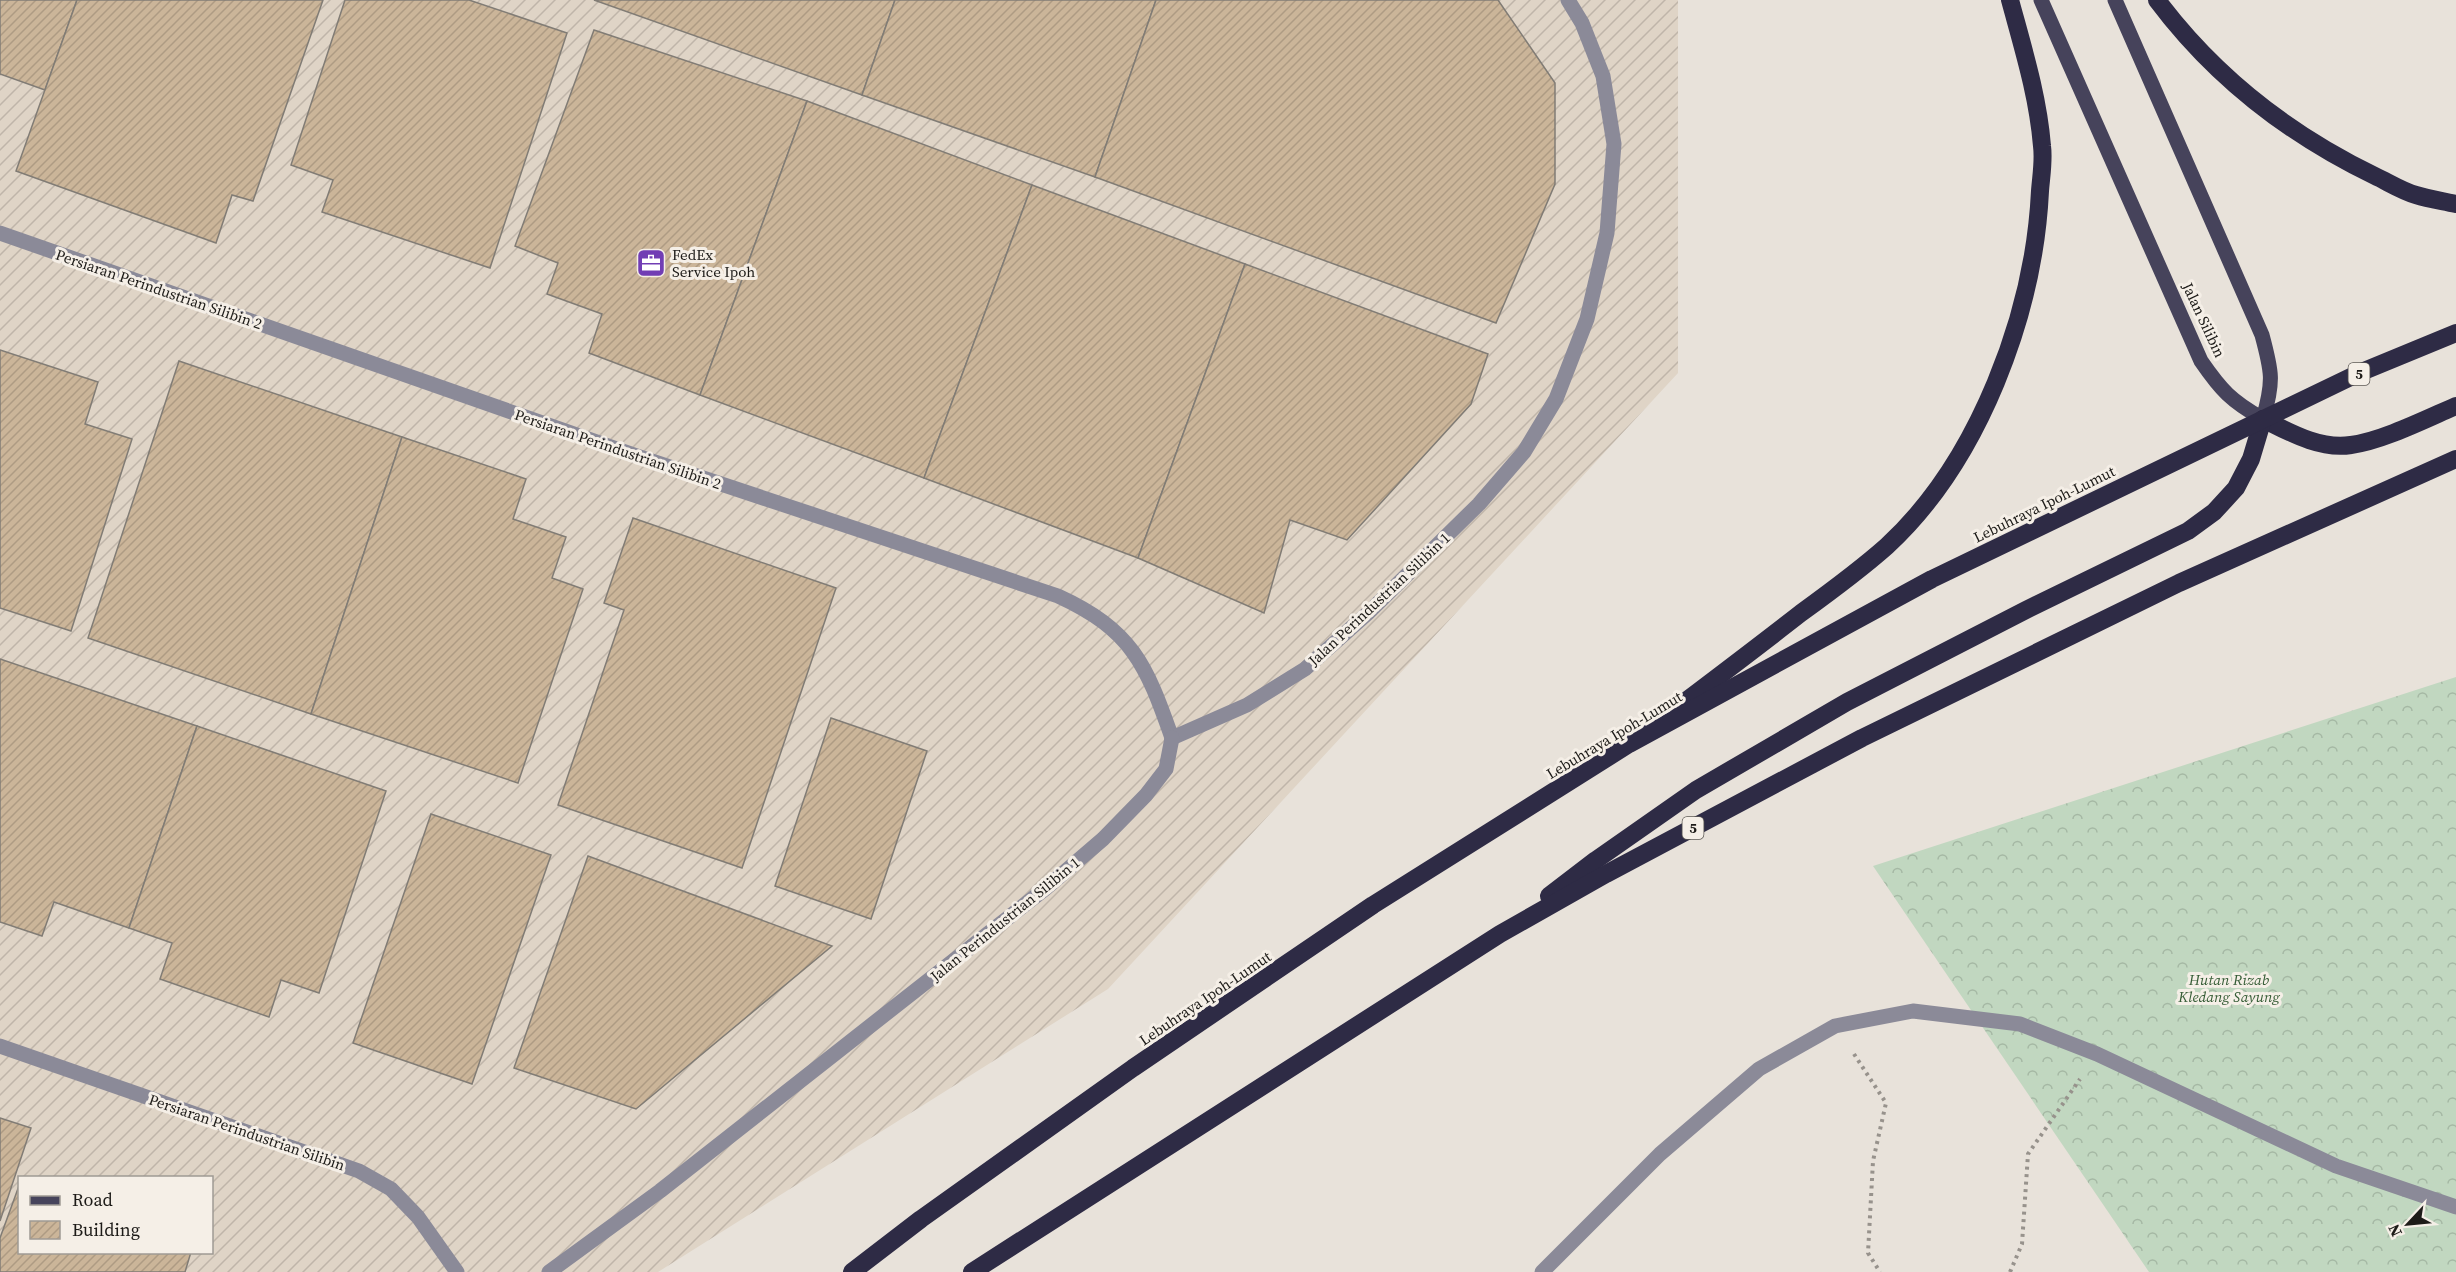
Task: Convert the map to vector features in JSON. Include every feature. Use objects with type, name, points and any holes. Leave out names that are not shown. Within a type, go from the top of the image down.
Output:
[{"type":"highway","points":[[1629,744],[1830,592],[1888,545],[1933,494],[1970,435],[2006,358],[2027,289],[2039,220],[2043,148],[2034,88],[2010,0]]},
{"type":"highway","points":[[2157,0],[2173,21],[2223,74],[2279,120],[2345,162],[2414,195],[2456,204]]},
{"type":"highway","name":"Lebuhraya Ipoh-Lumut","points":[[852,1272],[921,1219],[1133,1068],[1353,918],[1629,744],[1932,579],[2359,373],[2456,333]]},
{"type":"highway","points":[[1500,934],[1596,860],[1696,790],[1847,702],[2026,610],[2188,531],[2214,512],[2236,488],[2251,459],[2263,419],[2292,434],[2321,444],[2350,446],[2387,434],[2456,406]]},
{"type":"highway","name":"5","points":[[972,1272],[1500,934],[1617,868],[1862,738],[2179,583],[2456,459]]},
{"type":"main road","name":"Jalan Silibin","points":[[2041,0],[2201,361],[2220,389],[2239,405],[2263,419]]},
{"type":"main road","points":[[2115,0],[2262,335],[2270,363],[2272,388],[2263,419]]},
{"type":"street","name":"Jalan Perindustrian Silibin 1","points":[[549,1272],[660,1191],[1062,874],[1103,839],[1146,795],[1166,769],[1172,738],[1247,705],[1305,669],[1368,613],[1479,504],[1524,452],[1556,399],[1587,319],[1607,233],[1614,144],[1603,76],[1582,22],[1568,0]]},
{"type":"street","name":"Persiaran Perindustrian Silibin 2","points":[[0,233],[637,456],[1058,596],[1087,609],[1115,630],[1137,655],[1158,699],[1172,738]]},
{"type":"street","points":[[1542,1272],[1660,1154],[1759,1069],[1835,1026],[1913,1011],[2020,1024],[2097,1054],[2336,1166],[2456,1207]]},
{"type":"street","name":"Persiaran Perindustrian Silibin","points":[[0,1046],[359,1171],[391,1189],[418,1217],[457,1272]]},
{"type":"path","points":[[1835,1026],[1886,1103],[1873,1161],[1868,1253],[1880,1272]]},
{"type":"path","points":[[2010,1272],[2022,1244],[2028,1154],[2097,1054]]},
{"type":"shaded area","points":[[0,0],[1678,0],[1678,373],[1108,989],[658,1272],[0,1272]]},
{"type":"green space","name":"Hutan Rizab Kledang Sayung","points":[[2456,677],[2456,1272],[2149,1272],[1873,866]]},
{"type":"building","points":[[0,0],[77,0],[45,90],[0,74]]},
{"type":"building","points":[[77,0],[323,0],[253,201],[232,195],[216,243],[16,171]]},
{"type":"building","points":[[345,0],[469,0],[567,33],[490,268],[322,212],[333,180],[291,165]]},
{"type":"building","points":[[594,0],[895,0],[862,95]]},
{"type":"building","points":[[895,0],[1156,0],[1095,177],[862,95]]},
{"type":"building","points":[[1156,0],[1498,0],[1555,83],[1555,184],[1496,323],[1095,177]]},
{"type":"building","points":[[594,30],[807,101],[700,395],[589,353],[602,314],[547,294],[558,263],[515,246]]},
{"type":"building","points":[[807,101],[1032,185],[924,478],[700,395]]},
{"type":"building","points":[[1032,185],[1245,264],[1138,558],[924,478]]},
{"type":"building","points":[[1245,264],[1488,354],[1471,404],[1347,540],[1290,520],[1264,613],[1138,558]]},
{"type":"building","points":[[0,350],[98,382],[85,424],[132,439],[71,631],[0,608]]},
{"type":"building","points":[[179,361],[402,437],[311,714],[88,638]]},
{"type":"building","points":[[402,437],[526,479],[513,519],[566,537],[552,578],[583,589],[518,783],[311,714]]},
{"type":"building","points":[[633,518],[836,588],[742,868],[558,805],[624,610],[604,603]]},
{"type":"building","points":[[0,659],[197,726],[129,928],[54,902],[42,936],[0,922]]},
{"type":"building","points":[[831,718],[927,751],[871,919],[775,886]]},
{"type":"building","points":[[197,726],[386,791],[319,993],[281,980],[269,1017],[160,979],[172,943],[129,928]]},
{"type":"building","points":[[431,814],[551,855],[472,1084],[353,1043]]},
{"type":"building","points":[[588,856],[832,946],[636,1109],[514,1068]]},
{"type":"building","points":[[0,1118],[31,1128],[0,1221]]},
{"type":"building","points":[[18,1188],[18,1254],[190,1254],[185,1272],[0,1272],[0,1238]]},
{"type":"place","name":"FedEx Service Ipoh","points":[[651,263]]}]
